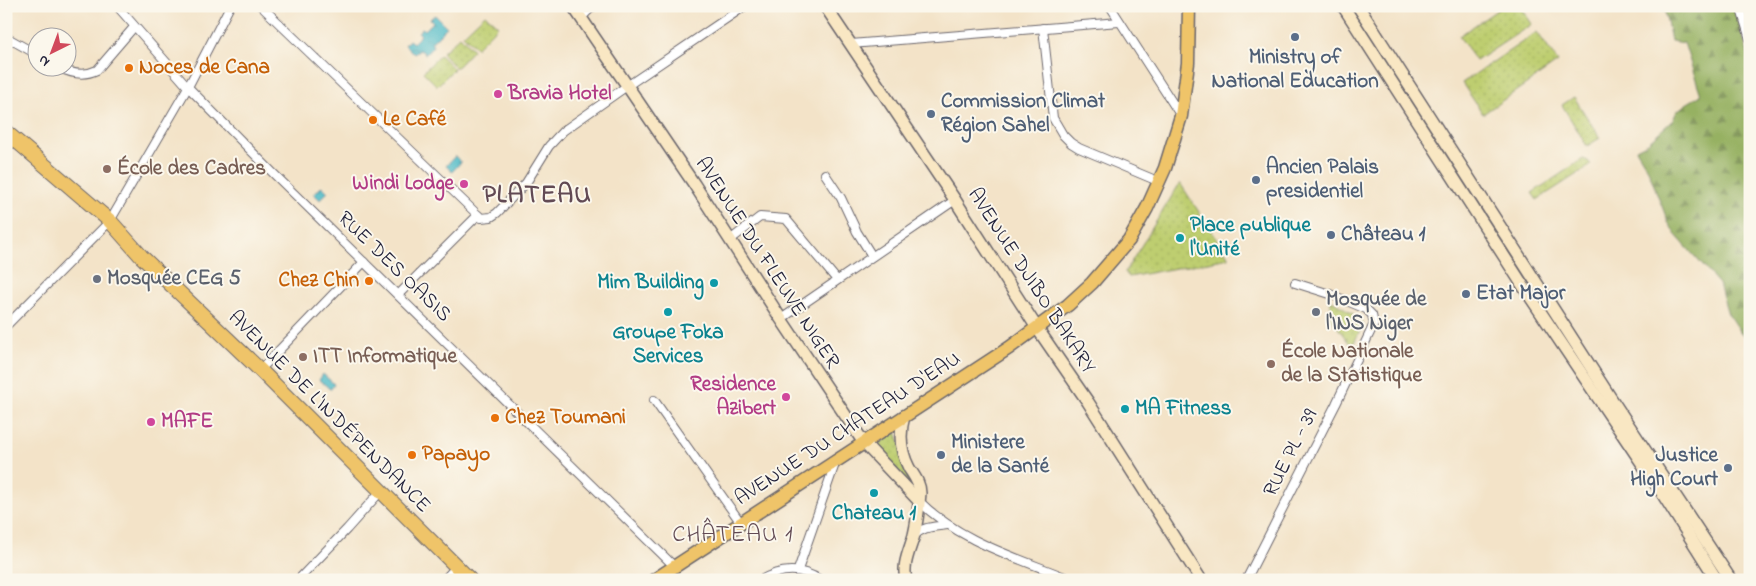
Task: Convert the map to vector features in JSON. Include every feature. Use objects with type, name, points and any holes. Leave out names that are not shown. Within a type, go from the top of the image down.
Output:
[{"type":"highway","name":"AVENUE DE L'INDÉPENDANCE","points":[[6,132],[110,220],[154,269],[260,370],[470,580]]},
{"type":"main road","name":"AVENUE DU CHATEAU D'EAU","points":[[654,580],[1009,348],[1077,298],[1108,266],[1129,240],[1147,208],[1160,182],[1171,151],[1181,116],[1188,63],[1189,6]]},
{"type":"street","name":"RUE DES OASIS","points":[[116,6],[188,87],[674,566]]},
{"type":"street","points":[[6,326],[110,220],[188,87],[230,6]]},
{"type":"street","points":[[261,6],[478,215],[485,218],[497,213],[526,183],[542,156],[557,136],[745,6]]},
{"type":"street","name":"AVENUE DU FLEUVE NIGER","points":[[573,6],[864,443],[918,500],[947,525],[980,542],[1072,580]]},
{"type":"street","points":[[581,18],[593,6]]},
{"type":"street","name":"AVENUE DJIBO BAKARY","points":[[824,6],[956,200],[1201,580]]},
{"type":"street","points":[[1110,6],[1181,116]]},
{"type":"street","points":[[1343,6],[1445,164],[1549,314],[1706,552],[1731,580]]},
{"type":"street","points":[[1358,6],[1455,157],[1549,314]]},
{"type":"street","points":[[1740,6],[1750,39]]},
{"type":"street","points":[[851,44],[1120,22]]},
{"type":"street","points":[[78,74],[89,74],[97,70],[134,27]]},
{"type":"street","points":[[1043,28],[1052,113],[1063,135],[1079,148],[1160,182]]},
{"type":"street","points":[[1363,36],[1373,30]]},
{"type":"street","points":[[6,37],[28,49]]},
{"type":"street","points":[[1445,164],[1455,157]]},
{"type":"street","points":[[825,174],[842,198],[856,232],[872,256]]},
{"type":"street","points":[[781,319],[956,200]]},
{"type":"street","points":[[398,295],[478,215]]},
{"type":"street","points":[[730,240],[760,217],[786,219],[836,280]]},
{"type":"street","points":[[260,370],[364,262]]},
{"type":"street","name":"RUE PL - 39","points":[[1246,580],[1336,404],[1374,324],[1372,315],[1366,309],[1330,294],[1295,283]]},
{"type":"street","points":[[654,400],[741,523]]},
{"type":"street","points":[[904,416],[900,434],[901,442],[906,462],[917,480],[920,492],[914,536],[906,557],[906,580]]},
{"type":"street","points":[[798,570],[837,460]]},
{"type":"street","points":[[298,580],[381,491]]},
{"type":"street","points":[[914,536],[919,530],[926,527],[947,525]]},
{"type":"street","points":[[1706,552],[1717,580]]},
{"type":"street","points":[[444,580],[456,567]]},
{"type":"street","points":[[761,580],[781,572],[798,570],[820,580]]},
{"type":"green space","points":[[1503,6],[1520,6],[1532,24],[1476,61],[1459,36]]},
{"type":"green space","points":[[1664,6],[1734,6],[1750,60],[1750,338],[1741,334],[1728,314],[1719,284],[1675,234],[1668,222],[1647,167],[1636,149],[1646,144],[1673,120],[1677,111],[1701,95],[1684,43],[1671,41]]},
{"type":"green space","points":[[485,14],[498,26],[476,48],[463,35]]},
{"type":"green space","points":[[1537,32],[1558,62],[1483,114],[1462,83]]},
{"type":"green space","points":[[460,36],[473,50],[456,68],[442,53]]},
{"type":"green space","points":[[440,55],[454,69],[437,86],[423,72]]},
{"type":"green space","points":[[1574,97],[1600,138],[1587,146],[1562,105]]},
{"type":"green space","points":[[1583,159],[1591,165],[1537,200],[1532,193]]},
{"type":"green space","points":[[1180,183],[1229,258],[1129,277],[1125,272]]},
{"type":"green space","points":[[1329,298],[1356,316],[1363,324],[1352,347],[1328,314],[1332,311]]},
{"type":"green space","points":[[896,432],[917,488],[914,490],[876,445]]},
{"type":"water","points":[[435,15],[447,27],[431,43],[433,46],[426,54],[420,50],[414,54],[405,45],[409,40],[413,43],[421,35],[418,32],[422,28],[425,30],[433,22],[430,19]]},
{"type":"water","points":[[455,156],[461,162],[452,172],[446,166]]},
{"type":"water","points":[[322,186],[328,192],[320,200],[314,194]]},
{"type":"water","points":[[323,374],[334,384],[330,389],[319,380]]},
{"type":"place","name":"Ministry of National Education","points":[[1295,37]]},
{"type":"place","name":"Noces de Cana","points":[[129,68]]},
{"type":"place","name":"Bravia Hotel","points":[[498,94]]},
{"type":"place","name":"Commission Climat Région Sahel","points":[[931,114]]},
{"type":"place","name":"Le Café","points":[[373,120]]},
{"type":"place","name":"École des Cadres","points":[[107,169]]},
{"type":"place","name":"Ancien Palais presidentiel","points":[[1256,180]]},
{"type":"place","name":"Windi Lodge","points":[[464,184]]},
{"type":"place","name":"Château 1","points":[[1331,235]]},
{"type":"place","name":"Place publique l'Unité","points":[[1180,238]]},
{"type":"place","name":"Mosquée CEG 5","points":[[97,279]]},
{"type":"place","name":"Chez Chin","points":[[369,281]]},
{"type":"place","name":"Mim Building","points":[[714,283]]},
{"type":"place","name":"Etat Major","points":[[1466,294]]},
{"type":"place","name":"Groupe Foka Services","points":[[668,312]]},
{"type":"place","name":"Mosquée de l'INS Niger","points":[[1316,312]]},
{"type":"place","name":"ITT Informatique","points":[[303,357]]},
{"type":"place","name":"École Nationale de la Statistique","points":[[1271,364]]},
{"type":"place","name":"Residence Azibert","points":[[786,397]]},
{"type":"place","name":"MA Fitness","points":[[1125,409]]},
{"type":"place","name":"Chez Toumani","points":[[495,418]]},
{"type":"place","name":"MAFE","points":[[151,422]]},
{"type":"place","name":"Papayo","points":[[412,455]]},
{"type":"place","name":"Ministere de la Santé","points":[[941,455]]},
{"type":"place","name":"Justice High Court","points":[[1728,468]]},
{"type":"place","name":"Chateau 1","points":[[874,493]]},
{"type":"district","name":"PLATEAU","points":[[537,196]]},
{"type":"district","name":"CHÂTEAU 1","points":[[733,535]]}]
